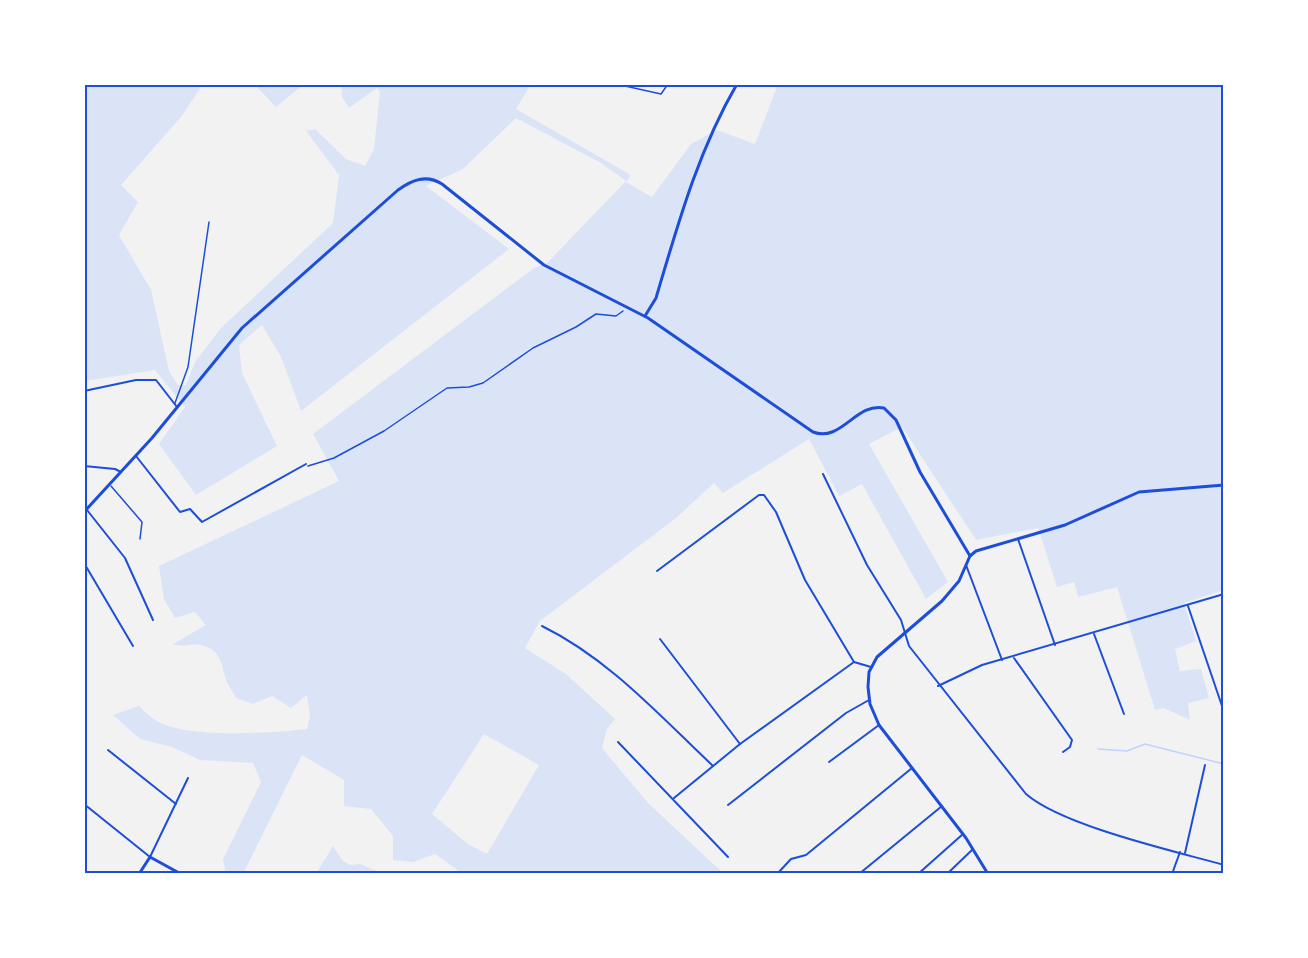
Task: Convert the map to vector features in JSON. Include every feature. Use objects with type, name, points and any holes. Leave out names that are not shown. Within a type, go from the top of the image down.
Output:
[{"type":"street","points":[[645,316],[654,303],[701,156],[714,124],[737,84]]},
{"type":"street","points":[[153,620],[125,558],[85,511],[136,456],[176,405],[248,322],[382,203],[411,181],[424,178],[436,180],[544,265],[645,316],[817,433],[825,435],[834,432],[871,408],[881,407],[888,411],[901,430],[940,508],[970,556]]},
{"type":"street","points":[[84,391],[136,380],[153,380],[158,382],[176,405]]},
{"type":"street","points":[[136,456],[180,512],[191,510],[202,522],[306,464]]},
{"type":"street","points":[[84,466],[115,469],[121,472]]},
{"type":"street","points":[[823,474],[867,565],[901,620],[909,646],[1012,779],[1034,800],[1080,821],[1223,865],[1224,858]]},
{"type":"street","points":[[988,874],[963,834],[879,725],[869,700],[871,667],[884,650],[942,601],[958,581],[970,556],[984,548],[1072,522],[1139,492],[1224,484]]},
{"type":"street","points":[[657,571],[759,495],[764,495],[776,512],[805,580],[854,662],[871,667]]},
{"type":"street","points":[[1018,539],[1055,645]]},
{"type":"street","points":[[84,563],[133,646]]},
{"type":"street","points":[[966,566],[1002,660]]},
{"type":"street","points":[[938,686],[977,667],[1224,594]]},
{"type":"street","points":[[1188,606],[1222,706]]},
{"type":"street","points":[[542,626],[578,645],[605,666],[713,766]]},
{"type":"street","points":[[1094,634],[1124,714]]},
{"type":"street","points":[[660,639],[740,744]]},
{"type":"street","points":[[1013,657],[1072,740],[1070,747],[1063,752]]},
{"type":"street","points":[[674,798],[740,744],[854,662]]},
{"type":"street","points":[[728,805],[846,713],[869,700]]},
{"type":"street","points":[[829,762],[879,725]]},
{"type":"street","points":[[618,742],[728,857]]},
{"type":"street","points":[[108,750],[176,804]]},
{"type":"street","points":[[1185,854],[1205,765]]},
{"type":"street","points":[[777,874],[791,858],[806,855],[912,768]]},
{"type":"street","points":[[139,874],[150,857],[188,778]]},
{"type":"street","points":[[84,804],[150,857],[181,874]]},
{"type":"street","points":[[859,874],[942,806]]},
{"type":"street","points":[[918,874],[963,834]]},
{"type":"street","points":[[947,874],[973,849]]},
{"type":"street","points":[[1172,874],[1180,852]]},
{"type":"lane","points":[[616,84],[660,94],[665,91],[668,84]]},
{"type":"lane","points":[[176,405],[189,367],[208,222]]},
{"type":"lane","points":[[110,484],[142,522],[140,539]]},
{"type":"path","points":[[299,468],[333,458],[384,431],[440,392],[452,387],[469,387],[483,383],[534,348],[597,314],[616,316],[627,306]]},
{"type":"shaded area","points":[[84,84],[203,84],[181,117],[121,185],[138,202],[119,235],[151,290],[169,371],[178,385],[186,385],[195,362],[221,328],[333,223],[339,175],[306,131],[315,129],[346,159],[365,166],[374,149],[380,92],[377,88],[349,108],[342,97],[341,84],[531,84],[516,109],[631,175],[626,182],[652,197],[691,144],[717,130],[755,144],[778,84],[1224,84],[1224,590],[1184,603],[1196,641],[1175,649],[1180,671],[1201,669],[1209,698],[1188,703],[1190,720],[1164,708],[1155,710],[1117,587],[1078,597],[1074,582],[1057,587],[1038,528],[976,540],[902,427],[869,444],[948,582],[926,599],[862,484],[839,496],[809,439],[723,493],[714,483],[676,518],[540,621],[525,648],[566,674],[615,719],[607,729],[602,748],[648,803],[724,874],[463,874],[435,854],[413,862],[393,860],[393,836],[371,809],[344,806],[344,780],[302,755],[245,870],[241,874],[226,874],[223,859],[261,782],[253,763],[200,760],[172,747],[140,739],[113,715],[139,706],[157,721],[171,727],[188,730],[230,733],[307,729],[310,716],[307,695],[291,708],[272,696],[253,704],[236,698],[226,680],[216,653],[201,645],[173,644],[206,625],[195,612],[175,618],[164,599],[159,566],[339,481],[313,434],[534,268],[547,263],[626,181],[601,163],[516,118],[463,169],[426,186],[509,249],[301,411],[281,357],[262,325],[239,345],[242,373],[277,446],[196,495],[159,444],[185,407],[155,370],[84,381]],"holes":[[[484,734],[539,765],[487,854],[468,844],[432,814]]]},
{"type":"shaded area","points":[[254,84],[304,84],[276,107]]},
{"type":"shaded area","points":[[333,846],[342,860],[350,865],[360,864],[384,874],[316,874]]},
{"type":"waterway","points":[[1098,749],[1127,751],[1145,744],[1224,764]]}]
